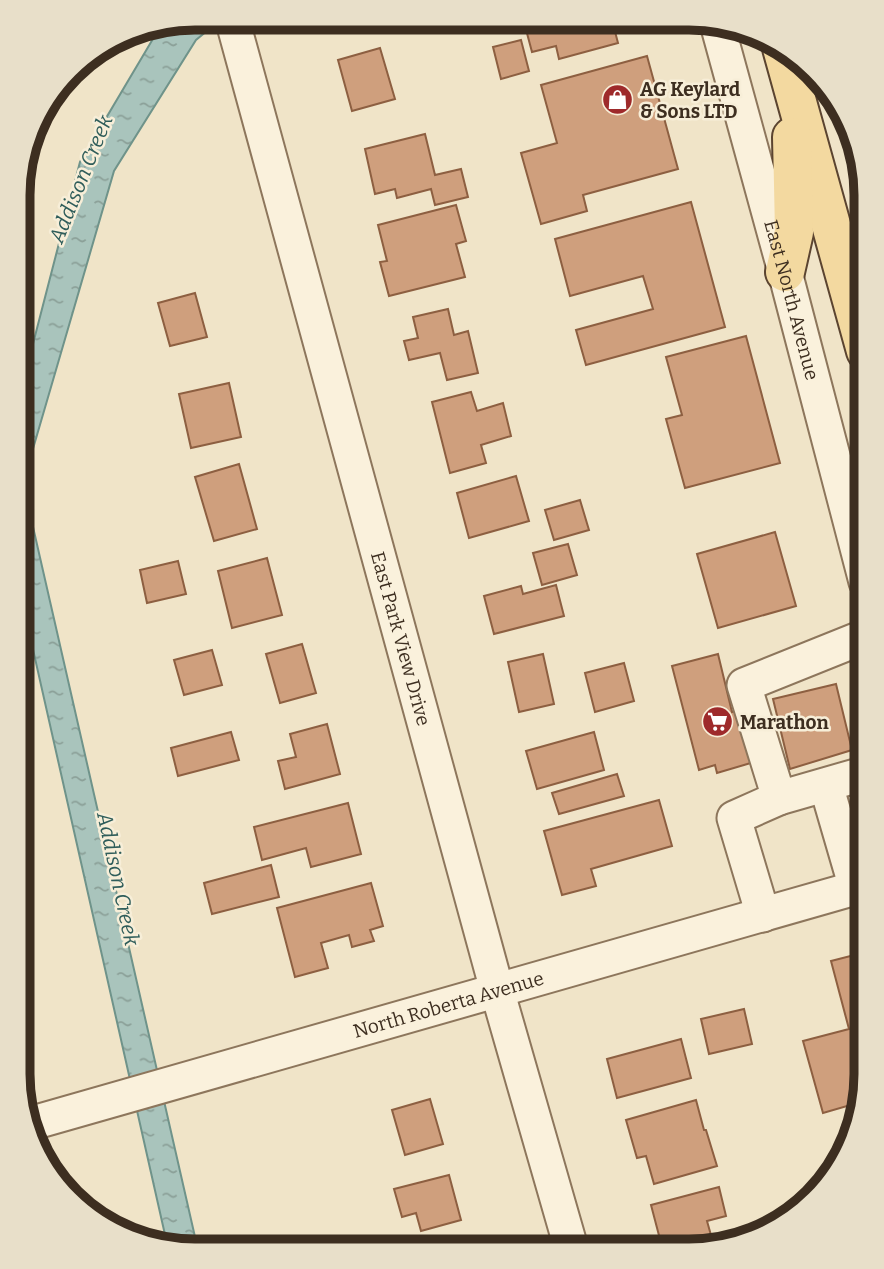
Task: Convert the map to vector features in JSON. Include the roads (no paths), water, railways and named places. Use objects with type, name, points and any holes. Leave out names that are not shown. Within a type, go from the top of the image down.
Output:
[{"type":"main road","points":[[785,272],[794,232],[786,65]]},
{"type":"main road","points":[[786,65],[854,308]]},
{"type":"street","name":"East Park View Drive","points":[[236,30],[497,990],[569,1239]]},
{"type":"street","name":"East North Avenue","points":[[719,33],[854,536]]},
{"type":"street","points":[[779,799],[744,685],[854,641]]},
{"type":"street","points":[[763,915],[734,818],[779,799],[854,777]]},
{"type":"street","points":[[826,785],[854,866]]},
{"type":"street","name":"North Roberta Avenue","points":[[37,1122],[854,888]]},
{"type":"water","name":"Addison Creek","points":[[208,30],[196,40],[114,171],[30,459],[30,355],[80,162],[156,34]]},
{"type":"water","points":[[30,514],[195,1239],[165,1237],[30,636]]},
{"type":"place","name":"AG Keylard & Sons LTD","points":[[617,100]]},
{"type":"place","name":"Marathon","points":[[717,722]]}]
